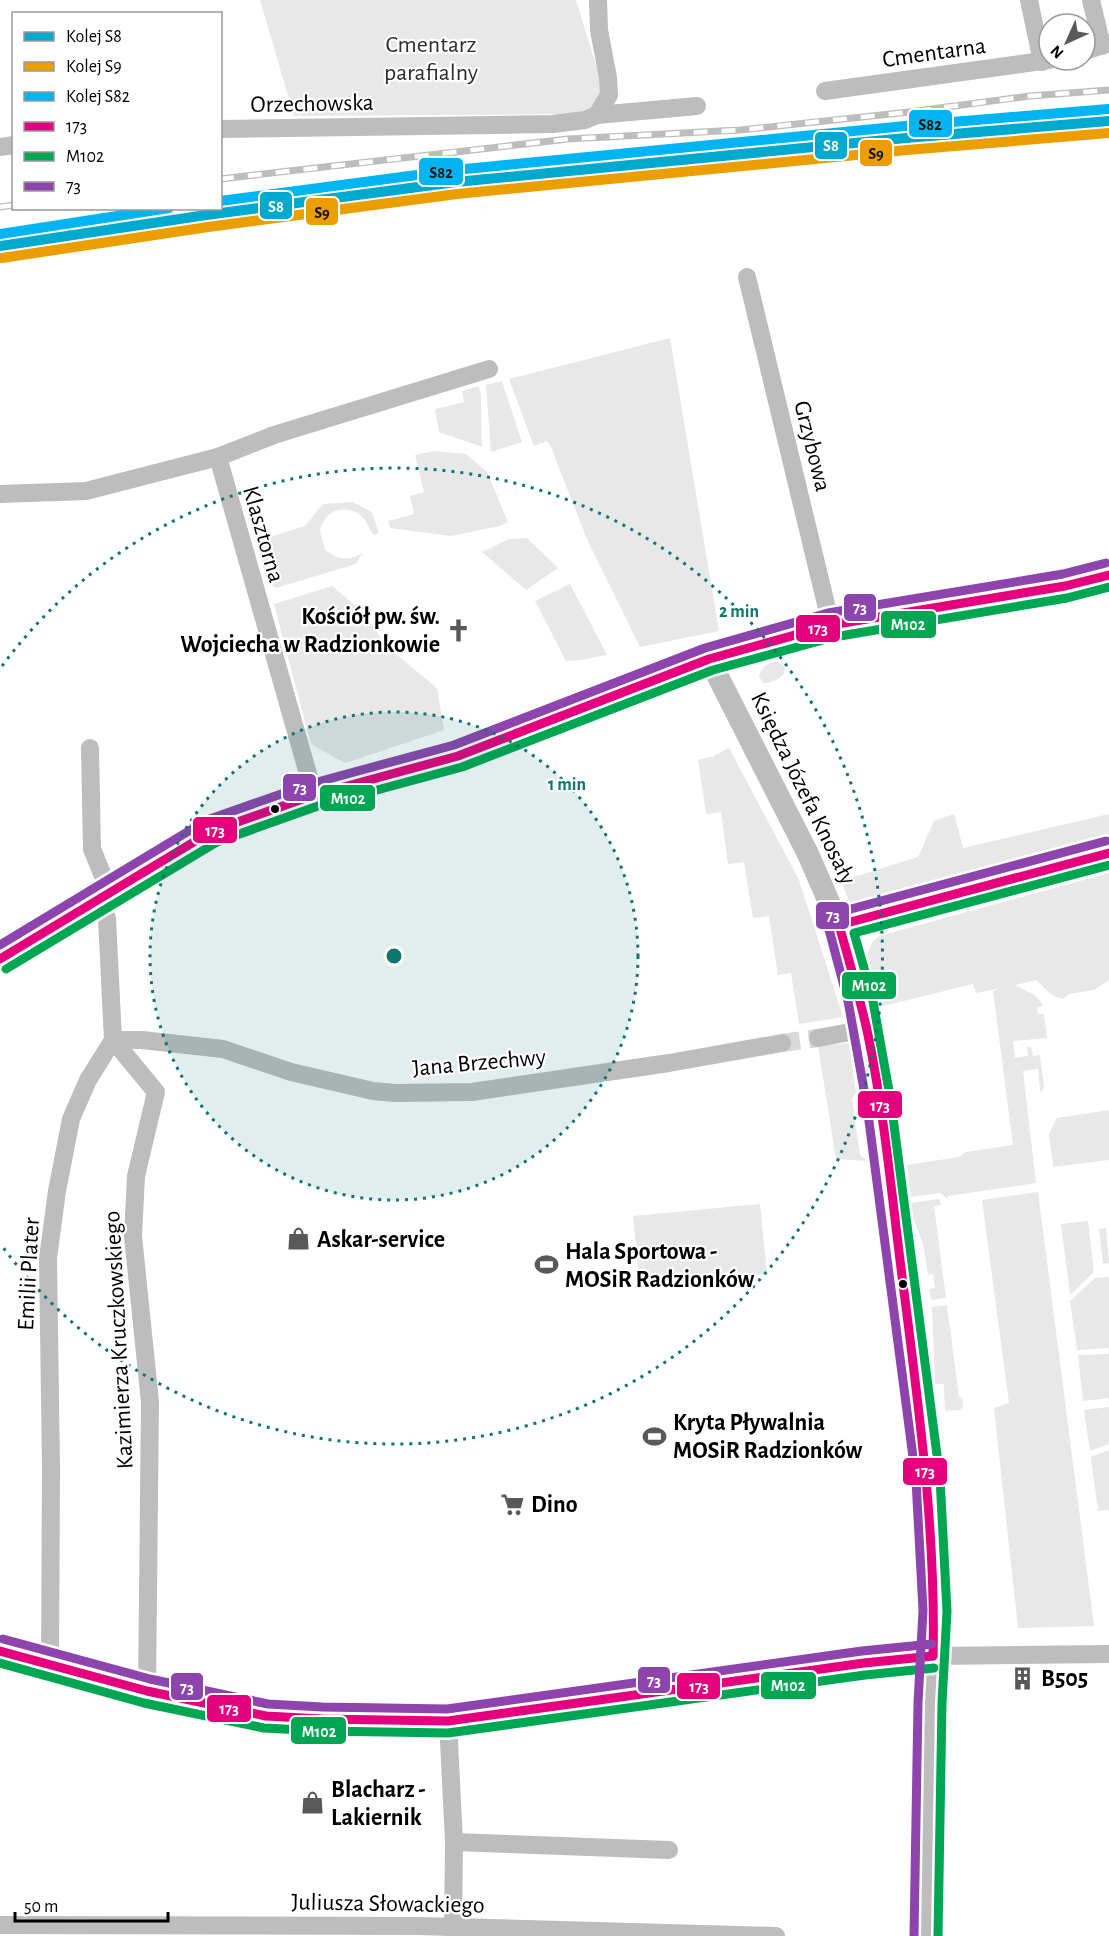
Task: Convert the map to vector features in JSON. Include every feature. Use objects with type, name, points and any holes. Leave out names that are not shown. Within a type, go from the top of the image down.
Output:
[{"type":"street","points":[[591,118],[609,95],[599,30],[598,0]]},
{"type":"street","points":[[1029,0],[1037,30]]},
{"type":"street","points":[[1090,0],[1099,47]]},
{"type":"street","name":"Cmentarna","points":[[825,91],[1037,62]]},
{"type":"street","name":"Orzechowska","points":[[222,129],[553,124],[697,106]]},
{"type":"street","name":"Grzybowa","points":[[747,277],[831,626]]},
{"type":"street","points":[[0,494],[86,491],[218,458],[274,435],[489,369]]},
{"type":"street","name":"Klasztorna","points":[[218,458],[314,795]]},
{"type":"street","points":[[0,959],[212,831],[314,795],[458,756],[709,659],[831,626],[1065,586],[1109,575]]},
{"type":"street","name":"Księdza Józefa Knosały","points":[[709,659],[802,844],[839,925],[860,998],[866,1029],[892,1197],[928,1479],[935,1610],[926,1936]]},
{"type":"street","points":[[90,748],[92,849],[107,918],[113,1040]]},
{"type":"street","points":[[839,925],[1109,853]]},
{"type":"street","points":[[818,1038],[866,1029]]},
{"type":"street","name":"Jana Brzechwy","points":[[113,1040],[223,1049],[291,1072],[373,1091],[395,1093],[472,1092],[669,1063],[782,1042]]},
{"type":"street","name":"Kazimierza Kruczkowskiego","points":[[113,1040],[156,1092],[136,1176],[133,1236],[150,1402],[147,1690]]},
{"type":"street","name":"Emilii Plater","points":[[50,1665],[51,1468],[48,1258],[57,1191],[71,1119],[88,1080],[113,1040]]},
{"type":"street","points":[[0,1651],[147,1690],[266,1716],[448,1721],[864,1663],[933,1656],[1109,1654]]},
{"type":"street","points":[[448,1721],[454,1842],[453,1932]]},
{"type":"street","points":[[454,1842],[669,1850]]},
{"type":"street","name":"Juliusza Słowackiego","points":[[0,1925],[776,1936]]},
{"type":"green space","name":"Cmentarz parafialny","points":[[260,0],[576,0],[603,88],[588,114],[294,116]]},
{"type":"green space","points":[[670,338],[719,631],[640,647],[586,537],[551,447],[547,441],[534,446],[509,379]]},
{"type":"green space","points":[[502,381],[522,442],[491,452],[486,385]]},
{"type":"green space","points":[[479,386],[482,447],[439,432],[435,409],[464,402],[462,391]]},
{"type":"green space","points":[[435,451],[466,454],[487,472],[508,522],[500,526],[451,536],[390,528],[388,521],[414,514],[410,496],[424,492],[415,455]]},
{"type":"green space","points":[[353,502],[372,512],[379,533],[374,535],[364,519],[357,513],[343,509],[328,515],[320,530],[325,550],[335,556],[349,558],[363,552],[356,564],[276,588],[266,579],[257,541],[305,526],[323,504]]},
{"type":"green space","points":[[527,538],[558,568],[526,590],[482,552],[509,539]]},
{"type":"green space","points":[[570,584],[607,655],[566,661],[535,601]]},
{"type":"green space","points":[[332,586],[365,614],[386,646],[437,688],[444,730],[345,763],[311,744],[274,604]]},
{"type":"green space","points":[[776,661],[785,668],[785,672],[778,679],[763,683],[759,676],[761,670],[767,664]]},
{"type":"green space","points":[[729,748],[799,880],[843,1017],[799,1024],[791,973],[778,975],[769,916],[753,918],[744,862],[728,864],[721,812],[706,814],[698,760],[714,756]]},
{"type":"green space","points":[[954,814],[963,848],[1109,814],[1109,841],[851,906],[841,881],[918,857],[934,821]]},
{"type":"green space","points":[[1109,873],[1109,980],[1094,990],[1069,994],[1063,999],[1051,994],[1036,980],[1015,985],[1031,993],[1041,1002],[1043,1006],[1037,1007],[1038,1014],[1044,1014],[1047,1038],[1013,1041],[1015,1058],[1028,1056],[1027,1047],[1031,1047],[1033,1056],[1040,1055],[1044,1087],[1041,1092],[1038,1069],[1023,1071],[1036,1183],[948,1196],[948,1199],[940,1193],[911,1197],[907,1165],[959,1157],[966,1152],[1013,1145],[993,991],[1001,988],[976,993],[973,984],[879,1007],[866,957],[873,941],[879,936]]},
{"type":"green space","points":[[849,1043],[856,1093],[852,1098],[860,1155],[867,1161],[836,1159],[818,1046]]},
{"type":"green space","points":[[1109,1110],[1109,1160],[1053,1167],[1049,1134],[1057,1118]]},
{"type":"green space","points":[[1038,1192],[1094,1626],[1018,1628],[994,1408],[1009,1403],[982,1200]]},
{"type":"green space","points":[[939,1199],[941,1205],[934,1206],[946,1298],[931,1300],[929,1289],[935,1288],[933,1274],[928,1275],[923,1244],[914,1220],[911,1203]]},
{"type":"green space","points":[[760,1204],[767,1274],[640,1286],[633,1216]]},
{"type":"green space","points":[[1088,1221],[1094,1272],[1070,1295],[1061,1224]]},
{"type":"green space","points":[[1106,1228],[1109,1263],[1103,1264],[1099,1229]]},
{"type":"green space","points":[[1109,1277],[1109,1348],[1077,1350],[1070,1301],[1095,1278]]},
{"type":"green space","points":[[947,1305],[959,1397],[962,1397],[963,1407],[961,1410],[945,1411],[944,1384],[935,1384],[932,1307]]},
{"type":"green space","points":[[1109,1354],[1109,1398],[1083,1401],[1078,1355]]},
{"type":"green space","points":[[1109,1407],[1109,1444],[1090,1451],[1084,1410]]},
{"type":"green space","points":[[1109,1450],[1109,1510],[1098,1511],[1091,1457]]},
{"type":"tunnel","points":[[782,1043],[818,1038]]},
{"type":"railway","points":[[222,179],[568,139],[740,130],[909,112],[1030,96],[1109,90]]},
{"type":"railway","points":[[0,207],[12,205]]},
{"type":"rail line","name":"S82","points":[[222,201],[455,170],[905,126],[1108,109]]},
{"type":"rail line","name":"S8","points":[[0,246],[206,215],[456,182],[906,138],[1109,121]]},
{"type":"rail line","name":"S9","points":[[2,258],[208,227],[457,194],[907,150],[1109,133]]},
{"type":"rail line","name":"S82","points":[[0,234],[156,210]]},
{"type":"transit line","name":"73","points":[[0,945],[207,820],[310,784],[454,745],[705,648],[828,613],[1063,574],[1106,563]]},
{"type":"transit line","name":"173","points":[[0,959],[212,831],[314,795],[458,756],[709,659],[831,625],[1065,586],[1109,575]]},
{"type":"transit line","name":"M102","points":[[6,969],[217,842],[318,806],[462,767],[713,670],[834,637],[1067,598],[1109,587]]},
{"type":"transit line","name":"73","points":[[914,1936],[918,1703],[923,1610],[916,1480],[867,1106],[848,1001],[827,922],[836,913],[1106,841]]},
{"type":"transit line","name":"173","points":[[839,925],[1109,853]]},
{"type":"transit line","name":"M102","points":[[938,1936],[942,1703],[947,1611],[940,1478],[891,1102],[872,996],[854,933],[1109,865]]},
{"type":"transit line","name":"173","points":[[839,925],[868,1035],[889,1167],[926,1477],[932,1566],[933,1656]]},
{"type":"transit line","name":"73","points":[[3,1639],[150,1679],[268,1704],[447,1709],[862,1651],[932,1644]]},
{"type":"transit line","name":"173","points":[[0,1651],[147,1691],[266,1716],[448,1721],[864,1663],[933,1656]]},
{"type":"transit line","name":"M102","points":[[0,1663],[144,1703],[264,1728],[448,1733],[865,1675],[934,1668]]},
{"type":"place","name":"Kościół pw. św. Wojciecha w Radzionkowie","points":[[458,630]]},
{"type":"place","name":"Askar-service","points":[[299,1239]]},
{"type":"place","name":"Hala Sportowa - MOSiR Radzionków","points":[[547,1265]]},
{"type":"place","name":"Kryta Pływalnia MOSiR Radzionków","points":[[655,1436]]},
{"type":"place","name":"Dino","points":[[513,1504]]},
{"type":"place","name":"B505","points":[[1023,1678]]},
{"type":"place","name":"Blacharz - Lakiernik","points":[[313,1803]]}]
